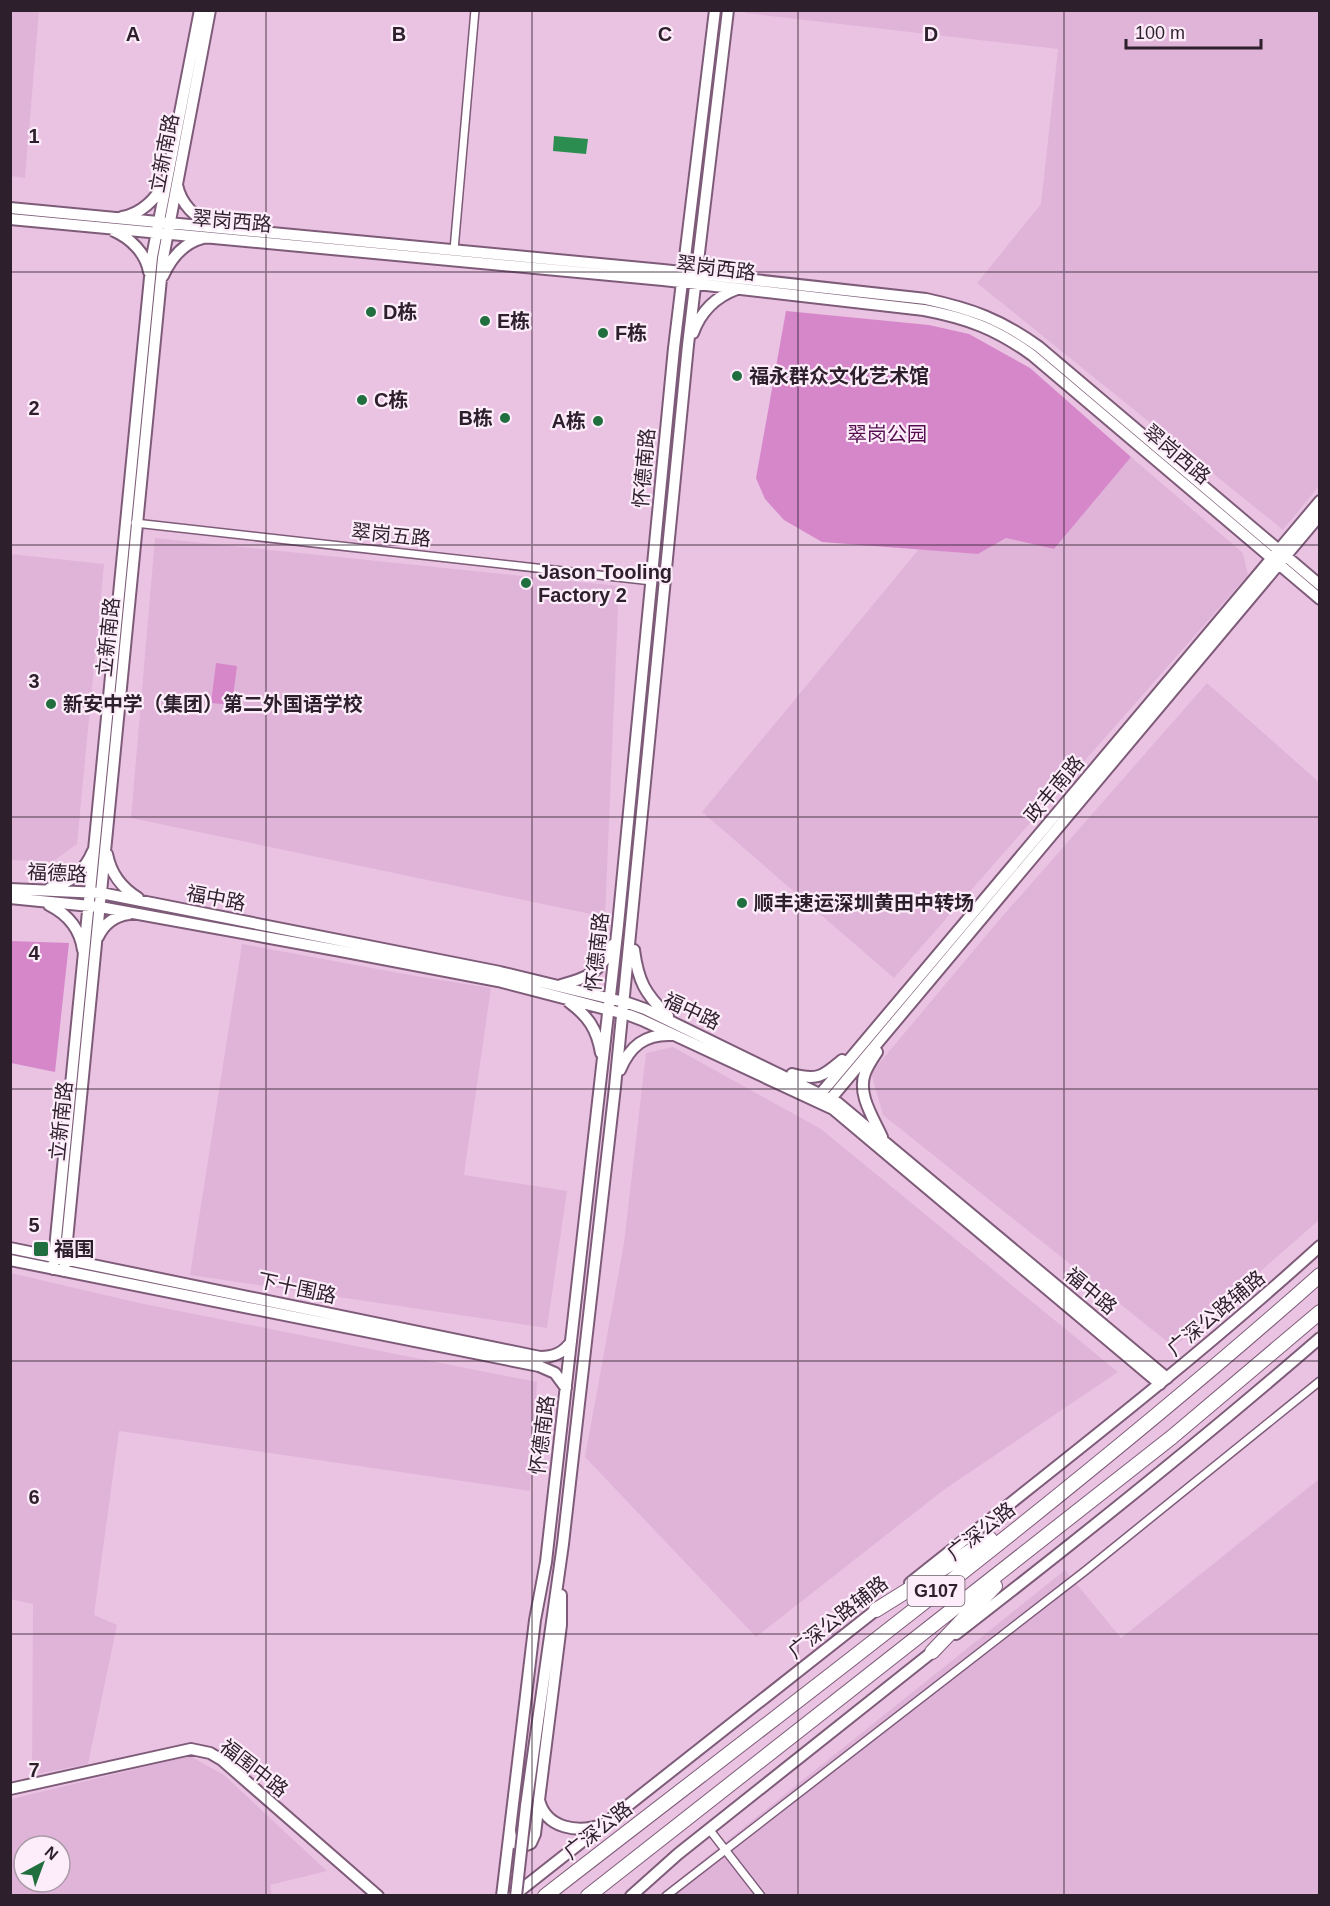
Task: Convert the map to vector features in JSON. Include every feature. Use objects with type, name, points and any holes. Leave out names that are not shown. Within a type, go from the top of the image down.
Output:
[{"type":"highway","name":"广深公路","points":[[544,1896],[1040,1509],[1204,1376],[1320,1275]]},
{"type":"highway","name":"G107","points":[[588,1896],[1172,1437],[1320,1311]]},
{"type":"highway","points":[[876,1610],[1040,1509]]},
{"type":"highway","points":[[932,1652],[1027,1552]]},
{"type":"main road","name":"立新南路","points":[[53,1269],[84,959],[96,893],[155,280],[200,10]]},
{"type":"main road","name":"立新南路","points":[[172,178],[210,10]]},
{"type":"main road","name":"怀德南路","points":[[502,1896],[535,1620],[546,1562],[610,1004],[682,277],[715,10]]},
{"type":"main road","name":"怀德南路","points":[[514,1896],[562,1544],[615,1088],[688,345],[728,10]]},
{"type":"main road","points":[[115,218],[128,216],[147,205],[162,186],[172,178],[189,210],[218,228]]},
{"type":"main road","name":"翠岗西路","points":[[10,208],[115,218],[208,237],[682,277]]},
{"type":"main road","name":"翠岗西路","points":[[10,219],[108,228],[218,228],[454,250],[696,279],[926,299],[961,306],[1012,328],[1038,347],[1278,557],[1320,599]]},
{"type":"main road","points":[[108,228],[119,233],[137,248],[155,280],[181,250],[196,240],[208,237]]},
{"type":"main road","name":"翠岗西路","points":[[696,279],[739,289],[924,310],[986,326],[1008,338],[1041,362],[1278,557],[1320,585]]},
{"type":"main road","points":[[688,345],[698,321],[711,304],[725,293],[739,289]]},
{"type":"main road","name":"政丰南路","points":[[824,1099],[893,1024],[1278,557],[1320,501]]},
{"type":"main road","name":"政丰南路","points":[[824,1099],[912,986],[1278,557],[1320,515]]},
{"type":"main road","points":[[35,890],[53,887],[70,880],[84,868],[101,835]]},
{"type":"main road","points":[[101,835],[113,874],[124,889],[139,899],[158,905]]},
{"type":"main road","name":"福德路","points":[[10,889],[96,893]]},
{"type":"main road","name":"福中路","points":[[96,893],[500,972],[559,986],[610,1004]]},
{"type":"main road","name":"福德路","points":[[10,898],[94,907]]},
{"type":"main road","points":[[40,901],[61,911],[70,920],[82,942],[84,959]]},
{"type":"main road","name":"立新南路","points":[[64,1271],[96,943],[94,907]]},
{"type":"main road","name":"福中路","points":[[94,907],[480,978],[564,998],[645,1009],[773,1070],[824,1099],[1164,1381]]},
{"type":"main road","points":[[96,943],[105,924],[123,915],[134,913]]},
{"type":"main road","points":[[559,986],[588,976],[600,967],[608,955],[618,925]]},
{"type":"main road","points":[[631,932],[639,981],[674,1023]]},
{"type":"main road","points":[[773,1070],[816,1078],[825,1075],[843,1059],[894,996],[912,986]]},
{"type":"main road","points":[[564,998],[588,1018],[596,1031],[602,1073]]},
{"type":"main road","name":"福中路","points":[[623,1007],[675,1035],[845,1107],[1164,1381]]},
{"type":"main road","points":[[883,1140],[864,1095],[863,1086],[865,1073],[893,1024]]},
{"type":"main road","points":[[615,1088],[625,1057],[638,1043],[660,1034],[675,1035]]},
{"type":"main road","name":"广深公路辅路","points":[[514,1896],[1164,1381],[1320,1246]]},
{"type":"main road","name":"下十围路","points":[[10,1248],[540,1357],[558,1354],[565,1350],[571,1341]]},
{"type":"main road","name":"下十围路","points":[[10,1260],[539,1366],[555,1373],[566,1388]]},
{"type":"main road","points":[[631,1896],[657,1871],[709,1829],[1067,1548],[1230,1416],[1320,1338]]},
{"type":"main road","name":"怀德南路","points":[[510,1828],[510,1835],[515,1843],[524,1846],[531,1843],[535,1834],[561,1624],[562,1544]]},
{"type":"main road","name":"福围中路","points":[[10,1789],[191,1749],[201,1750],[222,1760],[378,1896]]},
{"type":"main road","points":[[539,1800],[544,1813],[560,1826],[584,1830],[606,1824]]},
{"type":"street","points":[[454,250],[475,10]]},
{"type":"street","name":"翠岗五路","points":[[132,522],[652,581]]},
{"type":"street","points":[[666,1896],[1085,1571],[1320,1381]]},
{"type":"street","points":[[709,1829],[761,1896]]},
{"type":"shaded area","points":[[11,10],[39,11],[25,178],[11,176]]},
{"type":"shaded area","points":[[745,10],[1319,11],[1319,486],[1283,530],[977,283],[1041,204],[1058,49],[745,13]]},
{"type":"shaded area","points":[[554,136],[588,139],[586,154],[553,151]]},
{"type":"shaded area","points":[[1131,457],[1243,553],[1248,575],[894,978],[702,812],[919,549],[978,554],[1006,538],[1054,549]]},
{"type":"shaded area","points":[[155,538],[619,586],[605,917],[131,818]]},
{"type":"shaded area","name":"新安中学（集团）第二外国语学校","points":[[11,554],[104,564],[77,844],[52,862],[11,860]]},
{"type":"shaded area","points":[[1207,683],[1319,782],[1319,1220],[1174,1347],[883,1115],[871,1073],[994,926]]},
{"type":"shaded area","points":[[242,944],[491,988],[464,1175],[567,1191],[547,1328],[190,1275]]},
{"type":"shaded area","points":[[673,1047],[821,1129],[1118,1372],[945,1489],[756,1637],[585,1457],[624,1243],[646,1053]]},
{"type":"shaded area","points":[[11,1273],[139,1303],[537,1382],[530,1491],[119,1431],[94,1615],[117,1625],[88,1764],[32,1775],[33,1604],[10,1599]]},
{"type":"shaded area","points":[[1319,1479],[1319,1895],[658,1896],[1065,1570],[1121,1638]]},
{"type":"shaded area","points":[[190,1756],[224,1775],[327,1871],[270,1885],[272,1895],[11,1895],[11,1799]]},
{"type":"green space","name":"翠岗公园","points":[[786,311],[929,325],[969,334],[1030,368],[1131,457],[1054,549],[1006,538],[978,554],[822,542],[784,520],[765,499],[756,478]]},
{"type":"green space","points":[[216,663],[237,666],[232,705],[211,703]]},
{"type":"green space","points":[[11,941],[69,943],[55,1072],[11,1063]]},
{"type":"place","name":"D栋","points":[[371,312]]},
{"type":"place","name":"E栋","points":[[485,321]]},
{"type":"place","name":"F栋","points":[[603,333]]},
{"type":"place","name":"福永群众文化艺术馆","points":[[737,376]]},
{"type":"place","name":"C栋","points":[[362,400]]},
{"type":"place","name":"B栋","points":[[505,418]]},
{"type":"place","name":"A栋","points":[[598,421]]},
{"type":"place","name":"Jason Tooling Factory 2","points":[[526,583]]},
{"type":"place","name":"新安中学（集团）第二外国语学校","points":[[51,704]]},
{"type":"place","name":"顺丰速运深圳黄田中转场","points":[[742,903]]},
{"type":"place","name":"福围","points":[[41,1249]]}]
